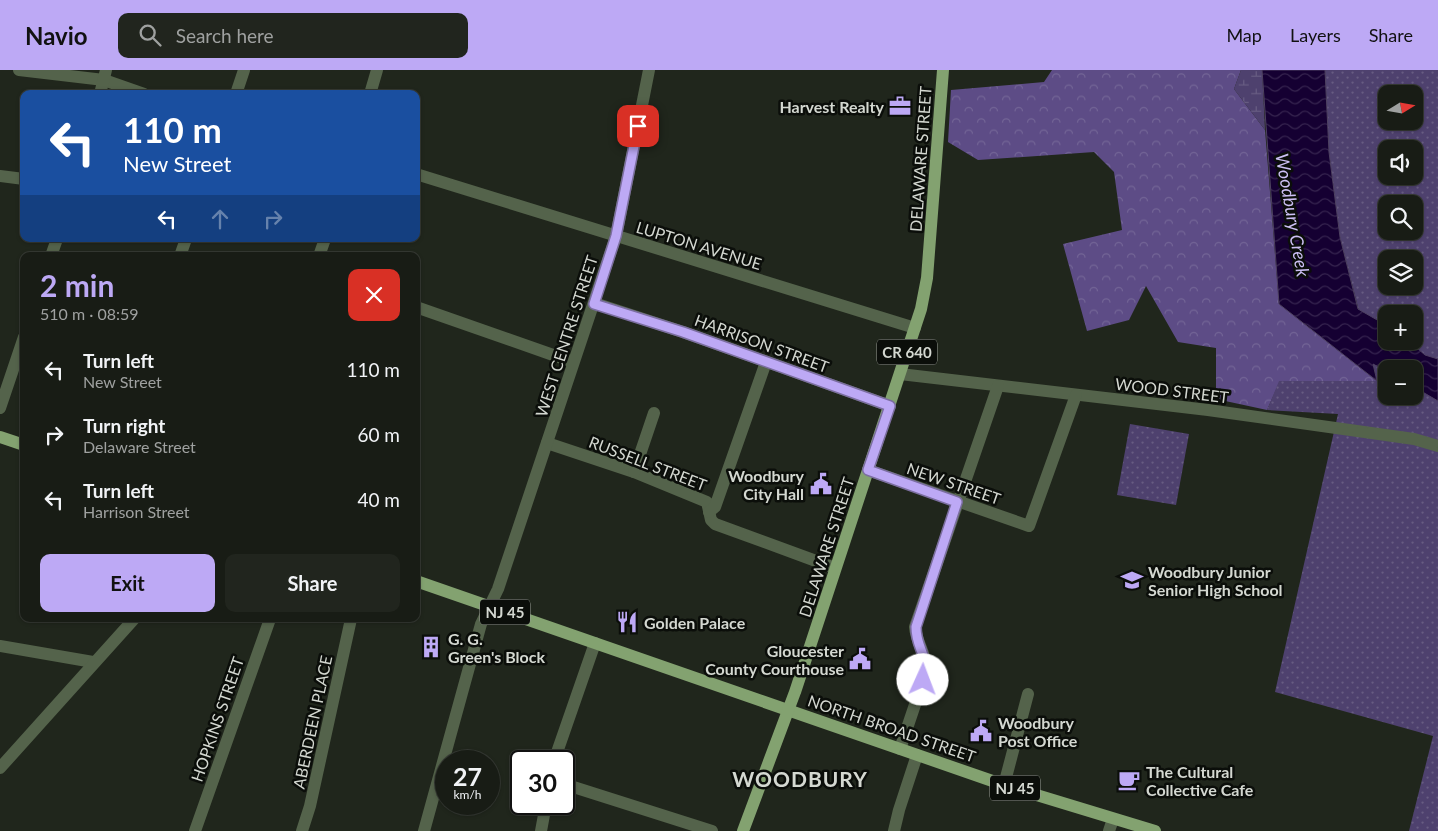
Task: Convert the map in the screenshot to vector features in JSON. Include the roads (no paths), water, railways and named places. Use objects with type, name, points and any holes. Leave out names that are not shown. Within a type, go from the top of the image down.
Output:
[{"type":"main road","name":"DELAWARE STREET","points":[[743,831],[789,710],[915,328],[926,284],[943,70]]},
{"type":"main road","points":[[0,437],[20,444]]},
{"type":"main road","name":"NJ 45","points":[[420,582],[789,710]]},
{"type":"main road","name":"NORTH BROAD STREET","points":[[789,710],[1004,785],[1111,825],[1155,831]]},
{"type":"street","points":[[19,70],[105,75],[136,90]]},
{"type":"street","points":[[237,90],[244,70]]},
{"type":"street","points":[[371,90],[377,70]]},
{"type":"street","name":"WEST CENTRE STREET","points":[[424,831],[481,624],[498,589],[616,236],[649,70]]},
{"type":"street","points":[[101,90],[105,75]]},
{"type":"street","name":"LUPTON AVENUE","points":[[420,175],[915,328]]},
{"type":"street","points":[[0,176],[20,178]]},
{"type":"street","name":"HARRISON STREET","points":[[594,304],[683,332],[890,406]]},
{"type":"street","points":[[420,309],[573,362]]},
{"type":"street","points":[[0,408],[20,349]]},
{"type":"street","points":[[709,512],[716,507],[766,362]]},
{"type":"street","name":"WOOD STREET","points":[[900,374],[1208,410],[1414,439],[1438,446]]},
{"type":"street","points":[[900,749],[927,669],[926,660],[916,637],[916,627],[998,386]]},
{"type":"street","name":"NEW STREET","points":[[868,470],[1029,526],[1076,395]]},
{"type":"street","points":[[634,472],[654,413]]},
{"type":"street","name":"RUSSELL STREET","points":[[547,443],[634,472],[707,502],[711,520],[716,524],[835,568]]},
{"type":"street","points":[[0,768],[93,662],[131,622]]},
{"type":"street","name":"HOPKINS STREET","points":[[195,831],[269,622]]},
{"type":"street","name":"ABERDEEN PLACE","points":[[302,831],[310,806],[349,622]]},
{"type":"street","points":[[558,750],[595,642]]},
{"type":"street","points":[[0,646],[93,662]]},
{"type":"street","points":[[1004,785],[1028,694]]},
{"type":"street","points":[[0,755],[16,748]]},
{"type":"street","points":[[894,831],[898,810],[917,755]]},
{"type":"street","points":[[575,787],[712,831]]},
{"type":"street","points":[[541,831],[544,815]]},
{"type":"water","name":"Woodbury Creek","points":[[1262,70],[1325,70],[1329,152],[1340,237],[1358,309],[1378,320],[1378,350],[1419,350],[1425,355],[1438,359],[1438,401],[1423,392],[1423,360],[1378,360],[1378,367],[1373,364],[1377,381],[1279,304]]},
{"type":"place","name":"Harvest Realty","points":[[900,106]]},
{"type":"place","name":"Woodbury City Hall","points":[[821,484]]},
{"type":"place","name":"Woodbury Junior Senior High School","points":[[1132,580]]},
{"type":"place","name":"Golden Palace","points":[[627,622]]},
{"type":"place","name":"G. G. Green's Block","points":[[431,647]]},
{"type":"place","name":"Gloucester County Courthouse","points":[[860,659]]},
{"type":"place","name":"Woodbury Post Office","points":[[981,731]]},
{"type":"place","name":"The Cultural Collective Cafe","points":[[1129,780]]},
{"type":"district","name":"WOODBURY","points":[[800,778]]}]
